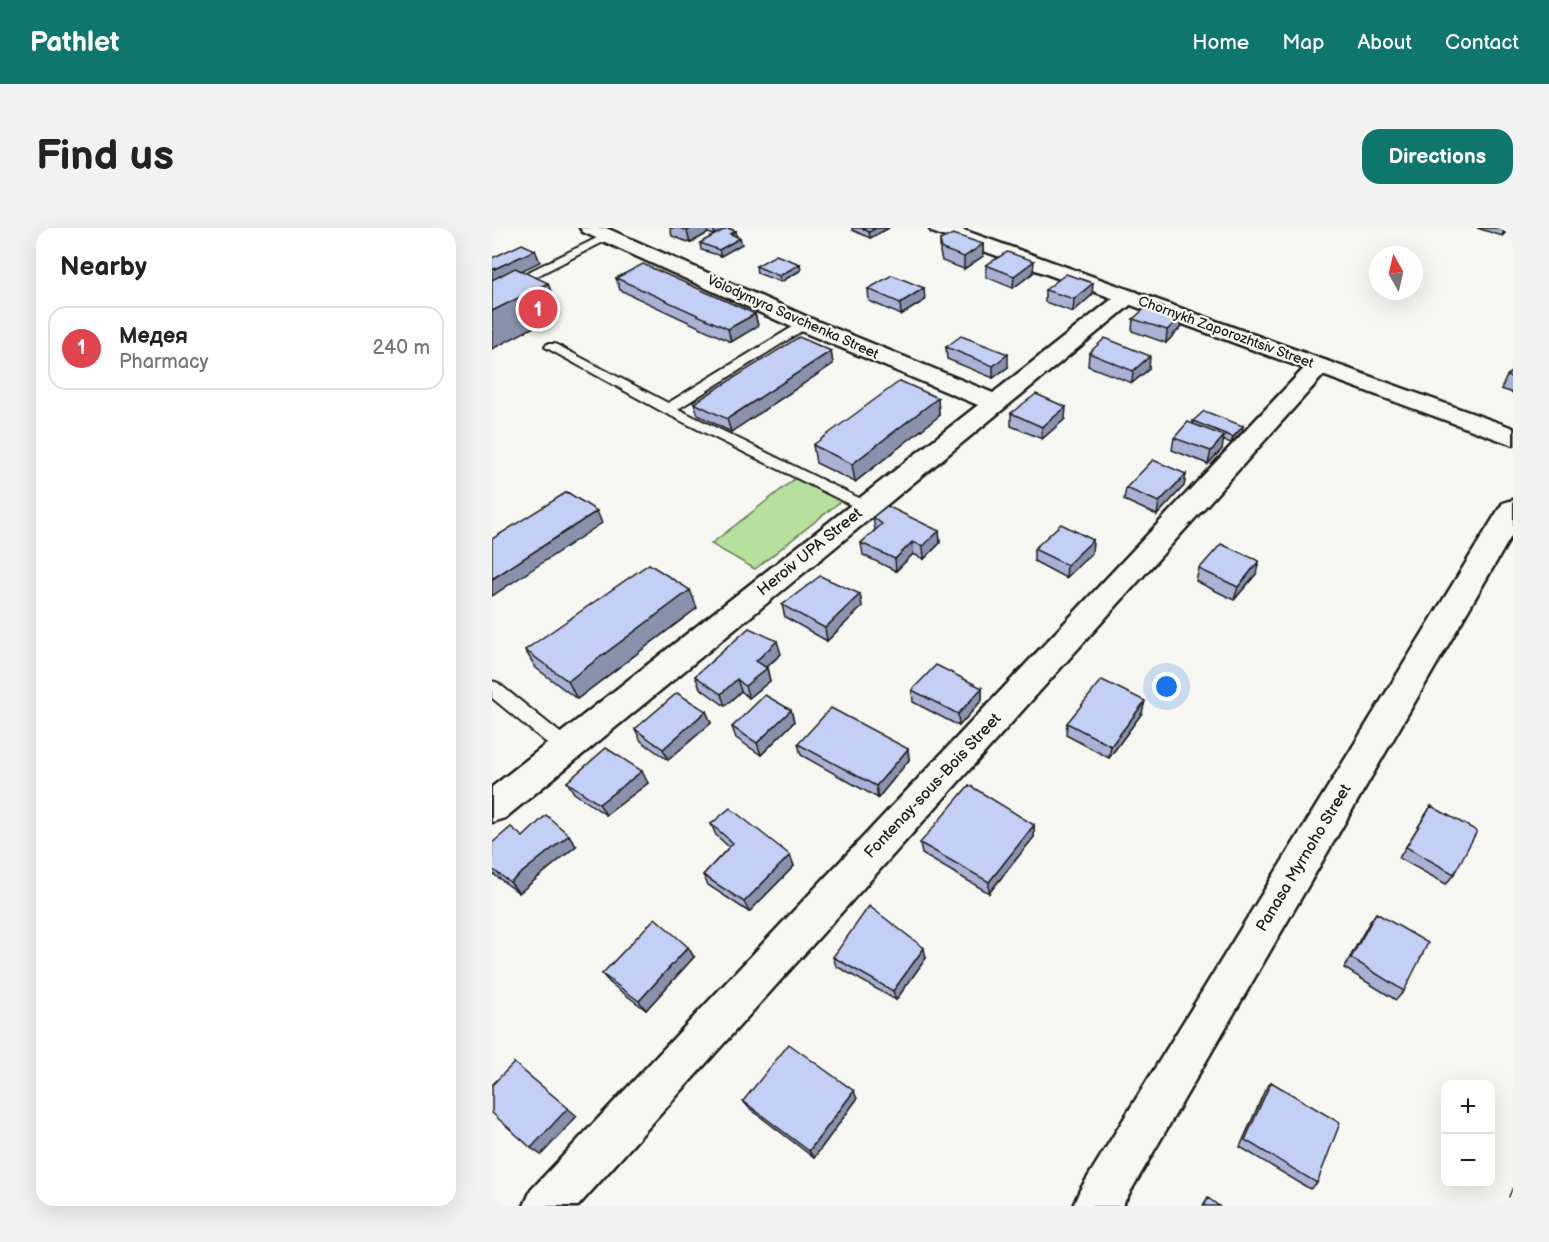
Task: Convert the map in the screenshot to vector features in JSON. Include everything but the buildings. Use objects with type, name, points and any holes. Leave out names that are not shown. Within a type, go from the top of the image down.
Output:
[{"type":"street","name":"Chornykh Zaporozhtsiv Street","points":[[939,228],[1513,437]]},
{"type":"street","name":"Volodymyra Savchenka Street","points":[[600,232],[804,324],[997,404]]},
{"type":"street","name":"Heroiv UPA Street","points":[[492,807],[1130,297]]},
{"type":"street","name":"Fontenay-sous-Bois Street","points":[[547,1206],[1319,366]]},
{"type":"street","name":"Panasa Myrnoho Street","points":[[1096,1206],[1513,509]]},
{"type":"lane","points":[[492,295],[600,232]]},
{"type":"lane","points":[[668,409],[804,324]]},
{"type":"lane","points":[[551,347],[668,409],[866,507]]},
{"type":"lane","points":[[492,687],[566,748]]},
{"type":"green space","points":[[796,478],[841,501],[755,569],[711,544]]},
{"type":"place","name":"Медея","points":[[538,309]]}]
